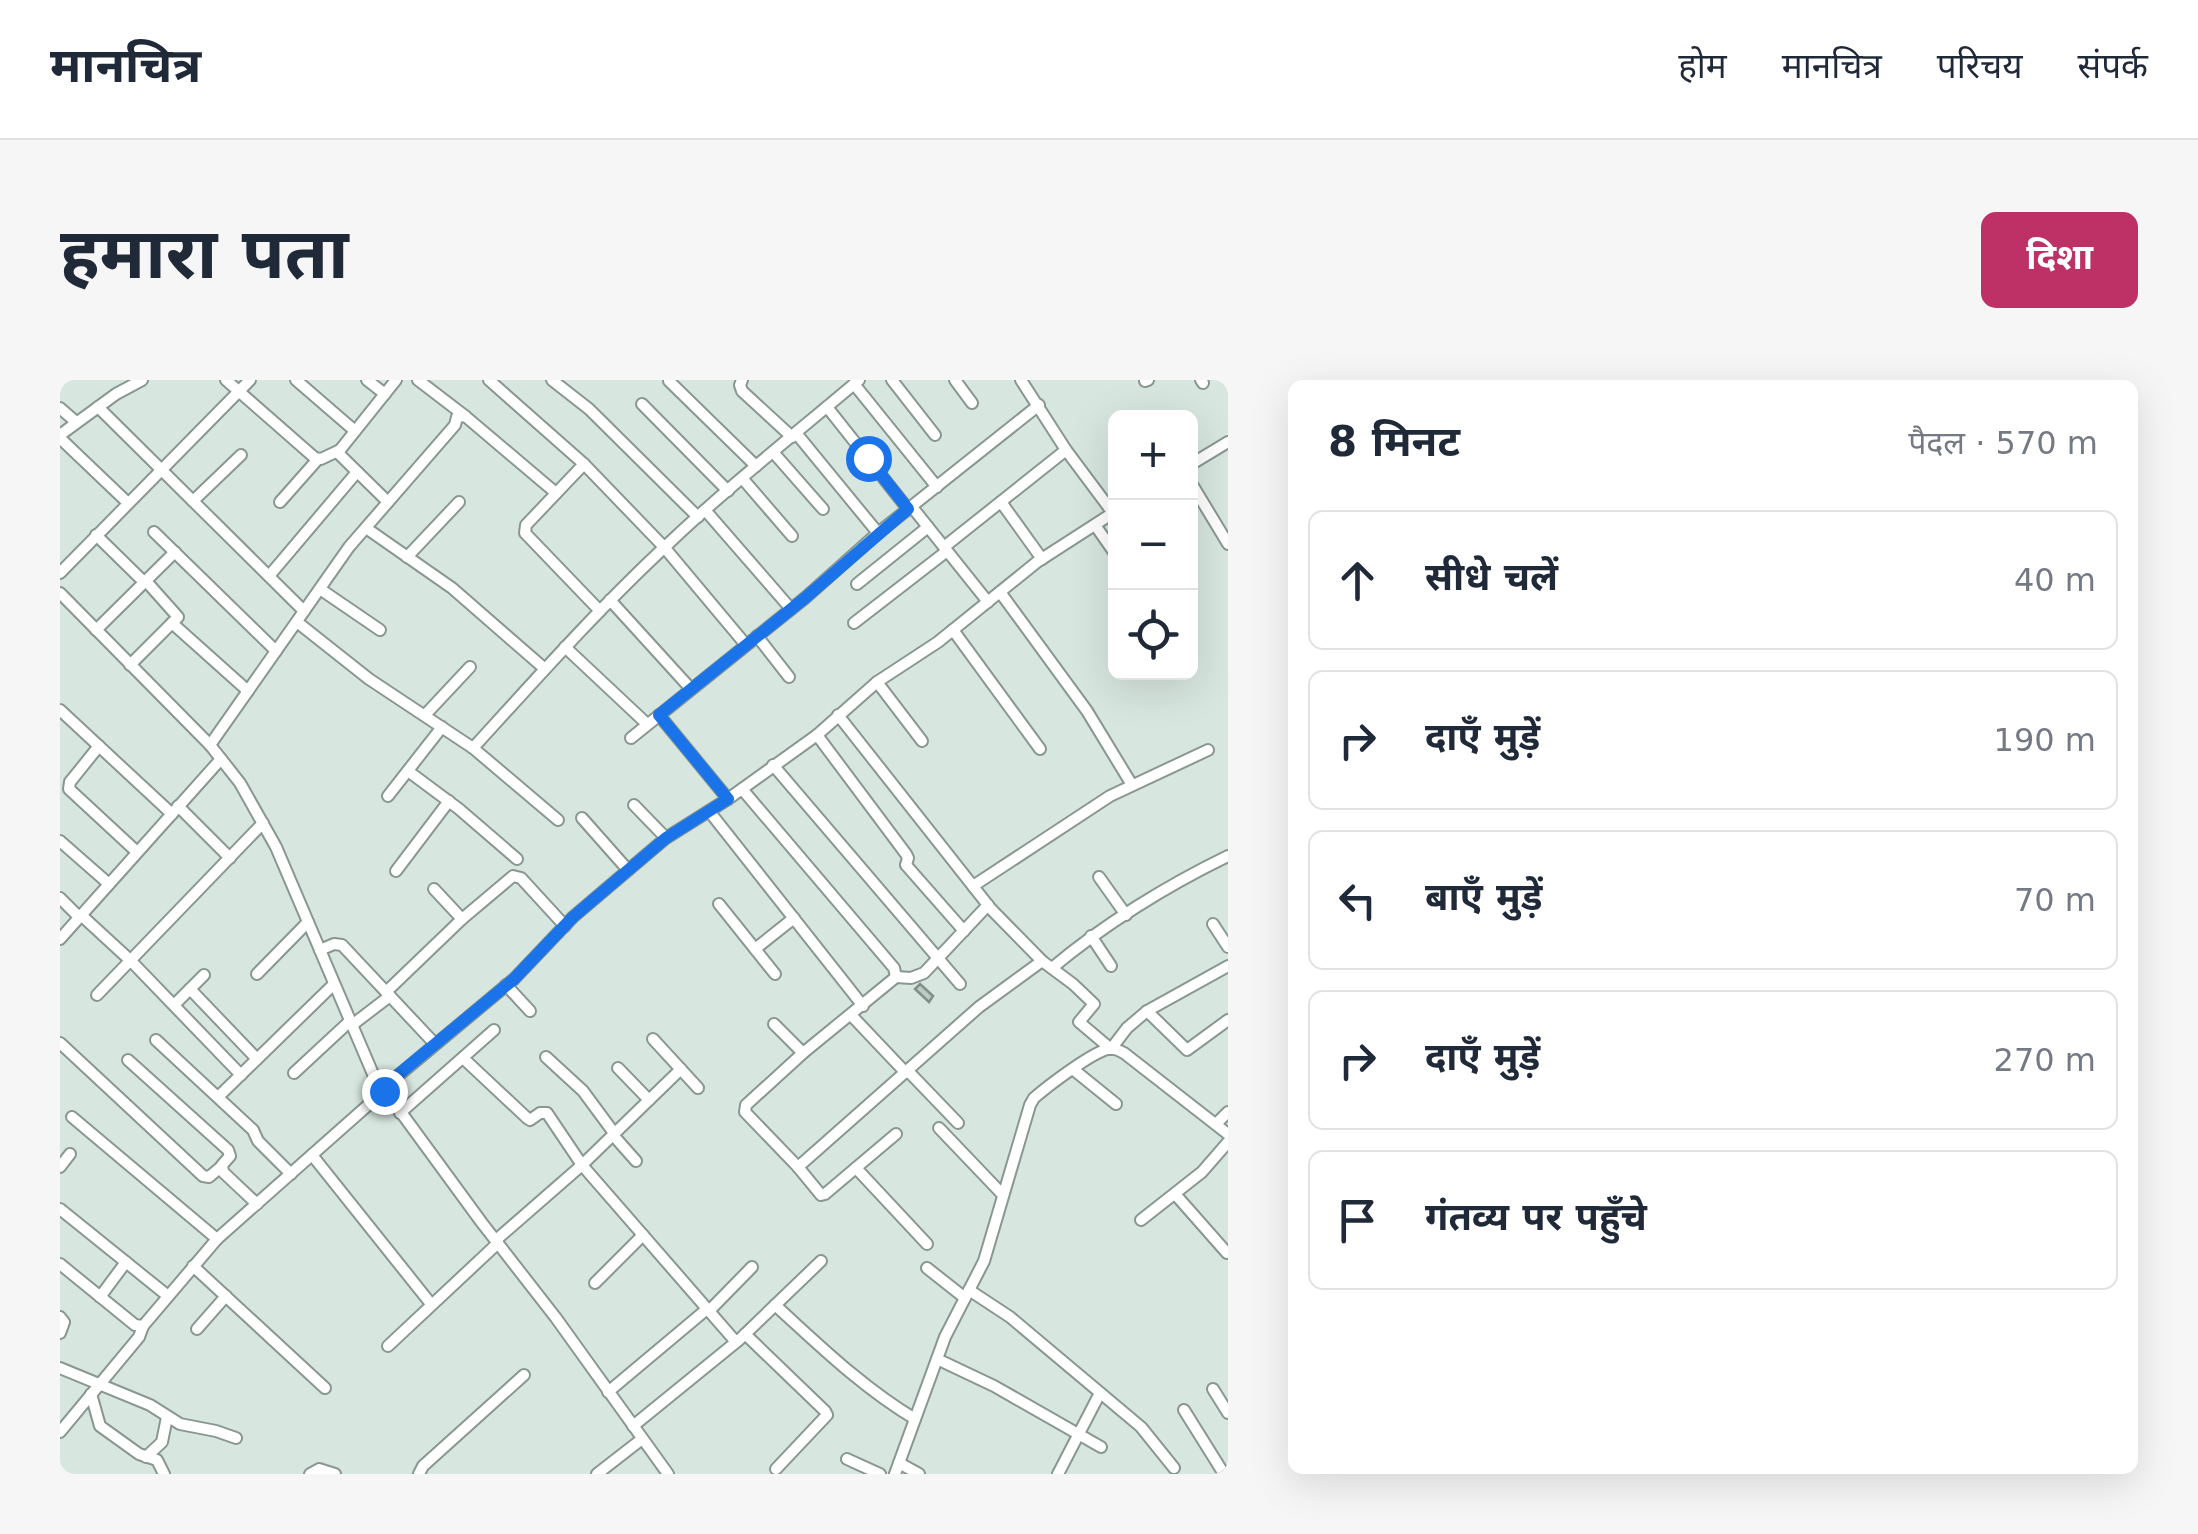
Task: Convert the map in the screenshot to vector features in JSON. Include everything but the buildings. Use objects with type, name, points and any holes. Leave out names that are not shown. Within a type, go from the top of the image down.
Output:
[{"type":"street","points":[[113,380],[125,389]]},
{"type":"street","points":[[128,503],[60,437],[76,422],[142,380]]},
{"type":"street","points":[[226,380],[318,459]]},
{"type":"street","points":[[60,573],[250,380]]},
{"type":"street","points":[[296,380],[354,432]]},
{"type":"street","points":[[367,380],[385,394]]},
{"type":"street","points":[[280,502],[318,459],[340,450],[396,380]]},
{"type":"street","points":[[419,380],[556,493]]},
{"type":"street","points":[[489,380],[584,464],[664,547],[746,645]]},
{"type":"street","points":[[552,380],[702,513],[791,609]]},
{"type":"street","points":[[742,380],[742,391],[794,435],[878,533]]},
{"type":"street","points":[[892,380],[935,436]]},
{"type":"street","points":[[955,380],[972,403]]},
{"type":"street","points":[[1022,380],[1066,450],[1108,504]]},
{"type":"street","points":[[669,381],[756,466]]},
{"type":"street","points":[[473,748],[664,547],[857,382],[936,487]]},
{"type":"street","points":[[642,404],[728,490]]},
{"type":"street","points":[[631,738],[878,533],[1039,406]]},
{"type":"street","points":[[98,407],[304,611]]},
{"type":"street","points":[[827,407],[988,602]]},
{"type":"street","points":[[60,408],[76,422]]},
{"type":"street","points":[[210,745],[366,528],[457,417],[466,416]]},
{"type":"street","points":[[1198,460],[1228,442]]},
{"type":"street","points":[[340,450],[341,457],[388,502]]},
{"type":"street","points":[[854,622],[1066,450]]},
{"type":"street","points":[[773,452],[823,509]]},
{"type":"street","points":[[193,501],[241,455]]},
{"type":"street","points":[[584,464],[526,525],[525,533],[600,611]]},
{"type":"street","points":[[268,576],[357,472]]},
{"type":"street","points":[[742,478],[792,536]]},
{"type":"street","points":[[1198,495],[1228,544]]},
{"type":"street","points":[[407,557],[459,502]]},
{"type":"street","points":[[1001,502],[1042,559]]},
{"type":"street","points":[[60,1432],[217,1239],[435,1044],[506,986],[564,926],[628,870],[666,838],[817,735],[877,682],[952,630],[1042,559],[1108,516]]},
{"type":"street","points":[[1095,524],[1108,543]]},
{"type":"street","points":[[857,584],[928,527]]},
{"type":"street","points":[[366,528],[460,596],[545,669]]},
{"type":"street","points":[[154,532],[276,651]]},
{"type":"street","points":[[96,536],[176,613],[176,619],[130,664]]},
{"type":"street","points":[[96,630],[175,552]]},
{"type":"street","points":[[320,589],[380,630]]},
{"type":"street","points":[[1000,592],[1087,711],[1132,784]]},
{"type":"street","points":[[60,593],[210,745],[240,783],[276,847],[372,1074],[668,1474]]},
{"type":"street","points":[[610,600],[691,689]]},
{"type":"street","points":[[296,622],[369,678],[473,748],[558,820]]},
{"type":"street","points":[[172,623],[248,691]]},
{"type":"street","points":[[952,630],[1040,748]]},
{"type":"street","points":[[757,636],[789,678]]},
{"type":"street","points":[[565,647],[648,724]]},
{"type":"street","points":[[425,715],[470,667]]},
{"type":"street","points":[[877,682],[922,741]]},
{"type":"street","points":[[60,710],[230,858]]},
{"type":"street","points":[[838,714],[988,905],[1094,1004],[1079,1022],[1216,1124],[1228,1138],[1202,1172],[1141,1220]]},
{"type":"street","points":[[659,715],[728,799]]},
{"type":"street","points":[[388,796],[442,727]]},
{"type":"street","points":[[817,735],[906,854],[906,864],[964,931]]},
{"type":"street","points":[[99,746],[70,782],[69,789],[138,852]]},
{"type":"street","points":[[973,886],[1095,804],[1208,750]]},
{"type":"street","points":[[60,940],[221,759]]},
{"type":"street","points":[[773,766],[960,984]]},
{"type":"street","points":[[408,771],[517,858]]},
{"type":"street","points":[[742,789],[894,968],[896,977]]},
{"type":"street","points":[[396,872],[449,801]]},
{"type":"street","points":[[634,805],[666,838]]},
{"type":"street","points":[[709,812],[864,1006]]},
{"type":"street","points":[[582,818],[628,870]]},
{"type":"street","points":[[97,995],[263,824]]},
{"type":"street","points":[[60,841],[109,884]]},
{"type":"street","points":[[798,1167],[979,1007],[1228,856]]},
{"type":"street","points":[[294,1073],[388,994],[509,878],[517,876],[564,926]]},
{"type":"street","points":[[1100,877],[1126,915]]},
{"type":"street","points":[[434,889],[462,919]]},
{"type":"street","points":[[60,898],[131,960],[241,1075]]},
{"type":"street","points":[[719,904],[775,974]]},
{"type":"street","points":[[896,1134],[823,1196],[744,1108],[802,1054],[896,977],[918,976],[988,905]]},
{"type":"street","points":[[755,949],[794,918]]},
{"type":"street","points":[[256,974],[308,922]]},
{"type":"street","points":[[1214,924],[1228,946]]},
{"type":"street","points":[[1091,936],[1110,966]]},
{"type":"street","points":[[320,950],[342,945],[435,1044]]},
{"type":"street","points":[[920,1474],[898,1468],[937,1359],[984,1261],[1030,1104],[1043,1090],[1111,1049],[1147,1010],[1228,966]]},
{"type":"street","points":[[174,1004],[204,976]]},
{"type":"street","points":[[218,1097],[334,984]]},
{"type":"street","points":[[506,986],[530,1011]]},
{"type":"street","points":[[190,989],[257,1059]]},
{"type":"street","points":[[1147,1010],[1187,1050],[1228,1020]]},
{"type":"street","points":[[851,1015],[958,1124]]},
{"type":"street","points":[[774,1024],[802,1054]]},
{"type":"street","points":[[400,1113],[494,1030]]},
{"type":"street","points":[[653,1039],[698,1088]]},
{"type":"street","points":[[156,1040],[253,1130],[258,1141],[291,1174]]},
{"type":"street","points":[[60,1044],[203,1176],[209,1177],[230,1156],[228,1150],[128,1060]]},
{"type":"street","points":[[546,1056],[582,1090],[636,1161]]},
{"type":"street","points":[[463,1058],[530,1120],[548,1113],[582,1165],[708,1310],[825,1411],[826,1415],[776,1469]]},
{"type":"street","points":[[618,1068],[648,1100]]},
{"type":"street","points":[[388,1346],[681,1069]]},
{"type":"street","points":[[1074,1070],[1116,1104]]},
{"type":"street","points":[[1216,1124],[1228,1112]]},
{"type":"street","points":[[72,1117],[217,1239]]},
{"type":"street","points":[[939,1128],[1003,1194]]},
{"type":"street","points":[[60,1167],[70,1154]]},
{"type":"street","points":[[312,1156],[431,1304]]},
{"type":"street","points":[[222,1166],[223,1172],[257,1204]]},
{"type":"street","points":[[856,1168],[927,1244]]},
{"type":"street","points":[[1175,1194],[1227,1253]]},
{"type":"street","points":[[60,1208],[168,1296]]},
{"type":"street","points":[[595,1284],[643,1235]]},
{"type":"street","points":[[632,1426],[740,1338],[822,1261]]},
{"type":"street","points":[[100,1297],[126,1262]]},
{"type":"street","points":[[60,1264],[135,1325],[143,1326]]},
{"type":"street","points":[[193,1266],[326,1388]]},
{"type":"street","points":[[608,1392],[708,1310],[752,1268]]},
{"type":"street","points":[[927,1268],[1010,1317],[1149,1436],[1174,1468]]},
{"type":"street","points":[[197,1329],[226,1296]]},
{"type":"street","points":[[775,1305],[864,1386],[916,1419]]},
{"type":"street","points":[[60,1317],[64,1322],[60,1333]]},
{"type":"street","points":[[937,1359],[994,1386],[1101,1447]]},
{"type":"street","points":[[60,1368],[95,1390],[150,1405],[180,1424],[236,1438]]},
{"type":"street","points":[[419,1474],[524,1375]]},
{"type":"street","points":[[1212,1389],[1228,1413]]},
{"type":"street","points":[[95,1390],[100,1426],[156,1460],[164,1474]]},
{"type":"street","points":[[1058,1474],[1100,1393]]},
{"type":"street","points":[[1184,1410],[1224,1474]]},
{"type":"street","points":[[146,1457],[162,1442],[167,1417]]},
{"type":"street","points":[[597,1474],[642,1439]]},
{"type":"street","points":[[847,1459],[880,1474]]},
{"type":"street","points":[[310,1474],[319,1469],[335,1474]]},
{"type":"route","points":[[384,1091],[382,1088],[514,979],[573,917],[666,838],[728,799],[659,715],[908,509],[868,458]]}]
